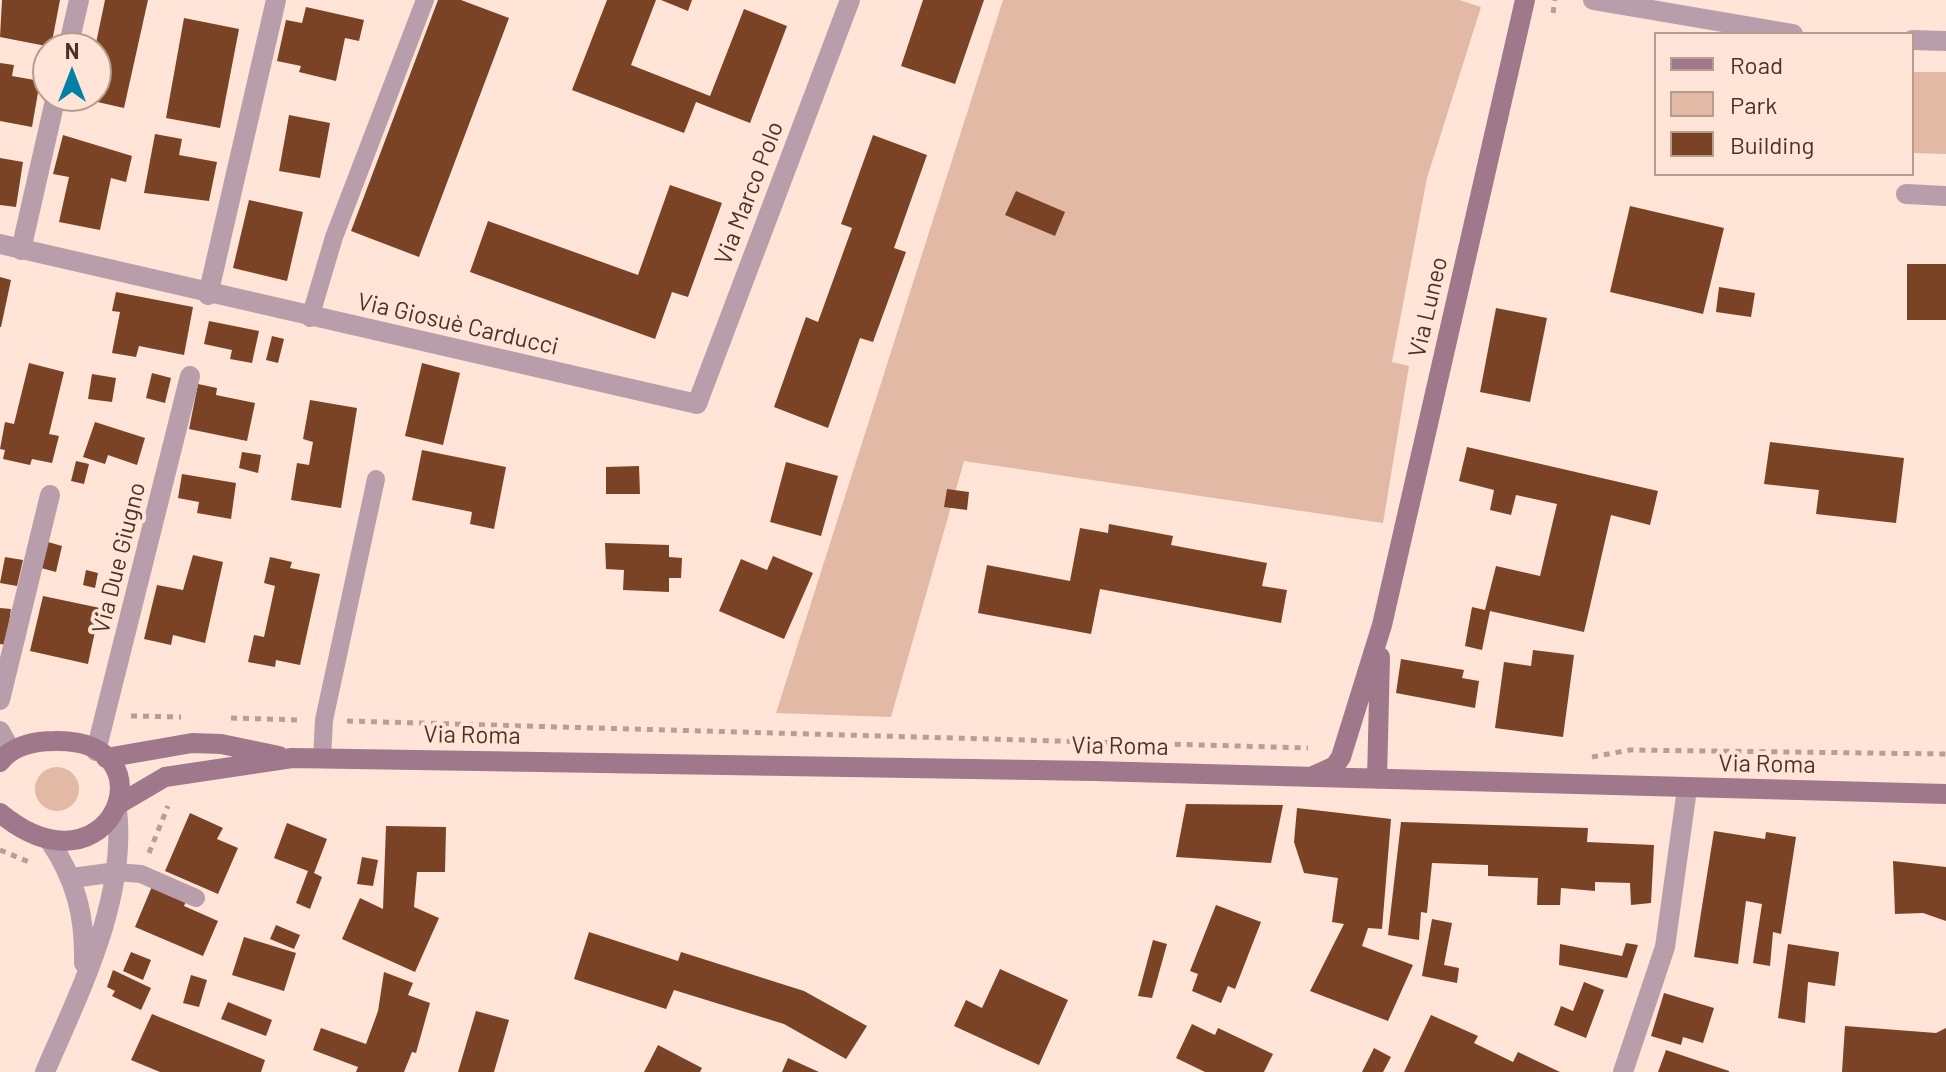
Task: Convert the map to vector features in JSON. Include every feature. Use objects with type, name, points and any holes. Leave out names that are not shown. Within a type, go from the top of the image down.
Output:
[{"type":"street","points":[[72,32],[79,0]]},
{"type":"street","points":[[208,295],[276,0]]},
{"type":"street","name":"Via Marco Polo","points":[[697,404],[850,0]]},
{"type":"street","name":"Via Luneo","points":[[1310,777],[1335,766],[1341,757],[1382,625],[1525,0]]},
{"type":"street","points":[[1593,0],[1781,32]]},
{"type":"street","points":[[1914,40],[1946,41]]},
{"type":"street","points":[[21,250],[52,112]]},
{"type":"street","points":[[1906,194],[1946,196]]},
{"type":"street","name":"Via Giosuè Carducci","points":[[0,244],[208,295],[697,404]]},
{"type":"street","name":"Via Due Giugno","points":[[101,754],[190,376]]},
{"type":"street","points":[[0,700],[50,495]]},
{"type":"street","name":"Via Luneo","points":[[1377,779],[1375,757],[1382,625]]},
{"type":"street","points":[[0,731],[4,756]]},
{"type":"street","name":"Via Roma","points":[[4,756],[41,741],[64,741],[101,754],[192,743],[221,744],[292,758],[322,759],[1310,777],[1946,794]]},
{"type":"street","points":[[45,1072],[83,979],[117,872],[121,780],[101,754]]},
{"type":"street","name":"Via Roma","points":[[49,840],[77,839],[91,834],[118,807],[165,777],[292,758]]},
{"type":"street","points":[[1623,1072],[1665,947],[1687,789]]},
{"type":"street","points":[[1,813],[16,827],[49,840],[72,878],[85,931],[83,979]]},
{"type":"street","points":[[72,878],[117,872]]},
{"type":"lane","points":[[310,318],[334,237],[425,0]]},
{"type":"lane","points":[[322,759],[324,720],[376,479]]},
{"type":"lane","points":[[117,872],[141,874],[196,898]]},
{"type":"path","points":[[1553,13],[1555,0]]},
{"type":"path","points":[[222,718],[1310,748]]},
{"type":"path","points":[[1588,758],[1630,750],[1946,754]]},
{"type":"path","points":[[141,874],[168,806],[180,801]]},
{"type":"path","points":[[0,850],[40,869]]},
{"type":"green space","points":[[1003,0],[1459,0],[1481,7],[1427,178],[1392,362],[1409,366],[1383,523],[964,461],[891,717],[776,713]]},
{"type":"green space","points":[[1914,72],[1946,72],[1946,154],[1914,153]]},
{"type":"green space","points":[[57,767],[73,773],[79,789],[73,805],[57,811],[41,805],[35,789],[41,773]]},
{"type":"building","points":[[2,0],[60,0],[54,32],[32,32],[32,43],[0,37]]},
{"type":"building","points":[[105,0],[148,0],[124,108],[112,105],[112,32],[98,32]]},
{"type":"building","points":[[438,0],[461,0],[509,18],[419,257],[351,231]]},
{"type":"building","points":[[607,0],[656,0],[631,65],[710,96],[744,9],[787,26],[750,123],[696,102],[684,133],[572,90]]},
{"type":"building","points":[[661,0],[692,0],[688,11]]},
{"type":"building","points":[[923,0],[984,0],[955,84],[901,66]]},
{"type":"building","points":[[306,7],[364,20],[359,41],[345,38],[336,81],[299,72],[301,66],[277,61],[286,20],[302,23]]},
{"type":"building","points":[[184,18],[239,29],[220,128],[166,118]]},
{"type":"building","points":[[0,63],[14,65],[12,76],[32,80],[32,112],[35,112],[32,127],[0,121]]},
{"type":"building","points":[[289,115],[330,123],[320,178],[279,171]]},
{"type":"building","points":[[155,134],[182,139],[179,155],[217,162],[209,201],[144,193]]},
{"type":"building","points":[[63,135],[132,156],[126,182],[111,178],[100,230],[59,222],[69,177],[53,174]]},
{"type":"building","points":[[873,135],[927,155],[894,248],[906,252],[873,342],[860,338],[828,428],[774,407],[806,317],[818,322],[852,228],[841,224]]},
{"type":"building","points":[[0,158],[23,162],[16,207],[0,205]]},
{"type":"building","points":[[670,185],[722,203],[688,297],[672,292],[655,339],[470,272],[488,221],[638,275]]},
{"type":"building","points":[[1016,191],[1065,212],[1055,236],[1005,215]]},
{"type":"building","points":[[249,200],[303,212],[287,281],[233,268]]},
{"type":"building","points":[[1630,206],[1724,228],[1703,314],[1610,292]]},
{"type":"building","points":[[1907,264],[1946,264],[1946,320],[1907,320]]},
{"type":"building","points":[[0,277],[11,280],[1,327],[0,327]]},
{"type":"building","points":[[1719,287],[1755,293],[1751,317],[1716,312]]},
{"type":"building","points":[[116,292],[193,307],[184,355],[139,346],[136,357],[112,353],[120,312],[112,311]]},
{"type":"building","points":[[1496,308],[1547,318],[1530,402],[1480,392]]},
{"type":"building","points":[[209,321],[259,331],[252,363],[230,359],[232,350],[204,344]]},
{"type":"building","points":[[272,336],[284,339],[278,363],[266,360]]},
{"type":"building","points":[[29,363],[64,372],[49,434],[59,436],[52,463],[32,459],[30,465],[3,459],[5,450],[0,449],[5,422],[14,424]]},
{"type":"building","points":[[422,363],[460,373],[443,445],[405,436]]},
{"type":"building","points":[[152,373],[171,378],[165,403],[146,398]]},
{"type":"building","points":[[92,374],[116,378],[112,402],[88,399]]},
{"type":"building","points":[[198,384],[217,388],[216,395],[255,403],[247,441],[189,429]]},
{"type":"building","points":[[310,400],[357,408],[341,508],[291,500],[297,463],[309,465],[313,442],[303,439]]},
{"type":"building","points":[[95,422],[145,438],[137,465],[108,455],[105,464],[83,457]]},
{"type":"building","points":[[1770,442],[1904,458],[1896,523],[1816,514],[1819,490],[1764,484]]},
{"type":"building","points":[[1467,447],[1658,491],[1650,525],[1611,515],[1584,632],[1490,611],[1482,650],[1465,646],[1472,607],[1485,610],[1496,566],[1540,576],[1557,504],[1516,495],[1511,515],[1490,510],[1494,490],[1459,481]]},
{"type":"building","points":[[422,450],[506,467],[494,529],[470,524],[472,512],[412,500]]},
{"type":"building","points":[[242,452],[261,455],[258,473],[239,468]]},
{"type":"building","points":[[76,461],[89,464],[84,484],[71,481]]},
{"type":"building","points":[[786,462],[838,476],[821,536],[770,522]]},
{"type":"building","points":[[639,466],[640,494],[606,494],[606,467]]},
{"type":"building","points":[[182,474],[236,483],[231,519],[197,513],[199,502],[178,498]]},
{"type":"building","points":[[947,489],[969,492],[967,510],[944,507]]},
{"type":"building","points":[[1109,524],[1173,536],[1171,545],[1267,563],[1262,586],[1287,590],[1281,623],[1100,589],[1091,634],[978,613],[987,565],[1070,581],[1080,528],[1108,533]]},
{"type":"building","points":[[48,542],[62,546],[56,572],[41,568]]},
{"type":"building","points":[[605,543],[669,545],[669,557],[682,558],[681,578],[669,578],[669,592],[623,590],[624,570],[606,569]]},
{"type":"building","points":[[193,555],[223,562],[205,643],[173,635],[171,645],[144,639],[157,585],[183,590]]},
{"type":"building","points":[[773,556],[813,573],[784,639],[719,611],[741,559],[767,570]]},
{"type":"building","points":[[5,557],[23,560],[17,586],[0,583]]},
{"type":"building","points":[[270,557],[292,562],[290,568],[320,574],[300,665],[276,660],[275,667],[248,662],[254,635],[264,637],[275,586],[264,583]]},
{"type":"building","points":[[86,570],[98,573],[95,588],[83,585]]},
{"type":"building","points":[[43,596],[100,608],[88,664],[30,651]]},
{"type":"building","points":[[0,608],[11,609],[6,645],[0,644]]},
{"type":"building","points":[[1533,650],[1574,655],[1563,737],[1495,728],[1504,662],[1531,666]]},
{"type":"building","points":[[1401,659],[1464,670],[1462,678],[1479,681],[1475,708],[1396,693]]},
{"type":"building","points":[[1186,804],[1283,805],[1271,863],[1176,857]]},
{"type":"building","points":[[1297,808],[1391,819],[1382,929],[1368,928],[1362,946],[1413,965],[1388,1021],[1310,991],[1344,924],[1332,922],[1338,878],[1304,873],[1294,842]]},
{"type":"building","points":[[190,813],[223,828],[217,839],[238,848],[218,894],[165,871]]},
{"type":"building","points":[[1401,822],[1588,828],[1587,842],[1654,845],[1651,903],[1631,905],[1630,883],[1595,882],[1595,891],[1561,888],[1560,905],[1537,905],[1538,878],[1488,876],[1488,865],[1432,863],[1427,913],[1421,912],[1419,940],[1388,935]]},
{"type":"building","points":[[287,823],[327,839],[314,873],[322,877],[310,909],[296,903],[308,871],[274,858]]},
{"type":"building","points":[[386,826],[446,827],[445,872],[417,872],[414,907],[439,918],[415,972],[342,939],[360,898],[383,909]]},
{"type":"building","points":[[1714,831],[1765,839],[1766,832],[1796,837],[1781,934],[1773,932],[1770,966],[1753,963],[1762,904],[1746,901],[1738,964],[1694,957]]},
{"type":"building","points":[[362,857],[378,860],[373,886],[357,884]]},
{"type":"building","points":[[1893,861],[1946,867],[1946,921],[1923,913],[1895,914]]},
{"type":"building","points":[[153,884],[187,899],[184,906],[218,921],[203,956],[135,927]]},
{"type":"building","points":[[1216,905],[1261,922],[1235,989],[1228,986],[1221,1003],[1192,991],[1198,974],[1190,971]]},
{"type":"building","points":[[1432,919],[1452,923],[1444,965],[1459,968],[1457,983],[1422,976]]},
{"type":"building","points":[[276,925],[300,935],[294,949],[270,939]]},
{"type":"building","points":[[589,932],[678,961],[681,952],[804,991],[867,1026],[846,1059],[784,1024],[674,990],[666,1009],[574,979]]},
{"type":"building","points":[[244,937],[296,953],[284,991],[232,975]]},
{"type":"building","points":[[1153,940],[1167,944],[1152,998],[1138,996]]},
{"type":"building","points":[[1626,943],[1638,945],[1627,978],[1559,965],[1560,944],[1622,956]]},
{"type":"building","points":[[1788,944],[1839,952],[1835,986],[1808,982],[1805,1023],[1778,1018]]},
{"type":"building","points":[[131,952],[151,960],[143,980],[123,971]]},
{"type":"building","points":[[1000,969],[1068,1000],[1039,1065],[954,1026],[966,1000],[982,1008]]},
{"type":"building","points":[[113,970],[151,988],[141,1010],[112,996],[115,991],[107,987]]},
{"type":"building","points":[[384,972],[413,983],[408,995],[430,1003],[416,1053],[412,1052],[404,1072],[356,1072],[358,1067],[313,1050],[321,1028],[366,1044],[378,1011]]},
{"type":"building","points":[[191,975],[207,980],[199,1007],[183,1003]]},
{"type":"building","points":[[1584,982],[1604,990],[1586,1038],[1554,1025],[1561,1006],[1573,1011]]},
{"type":"building","points":[[1664,993],[1714,1008],[1703,1043],[1683,1037],[1681,1045],[1651,1036]]},
{"type":"building","points":[[228,1002],[272,1020],[266,1036],[221,1019]]},
{"type":"building","points":[[476,1011],[509,1020],[494,1072],[458,1072]]},
{"type":"building","points":[[152,1014],[265,1060],[261,1072],[160,1072],[131,1060]]},
{"type":"building","points":[[1431,1015],[1478,1036],[1474,1043],[1513,1062],[1518,1052],[1560,1072],[1404,1072]]},
{"type":"building","points":[[1192,1024],[1215,1035],[1218,1028],[1273,1054],[1264,1072],[1205,1072],[1176,1058]]},
{"type":"building","points":[[1845,1026],[1936,1033],[1946,1028],[1946,1072],[1842,1072]]},
{"type":"building","points":[[658,1045],[702,1068],[700,1072],[644,1072]]},
{"type":"building","points":[[1374,1048],[1391,1057],[1383,1072],[1362,1072]]},
{"type":"building","points":[[1666,1050],[1729,1071],[1729,1072],[1658,1072]]},
{"type":"building","points":[[788,1058],[819,1072],[782,1072]]}]
